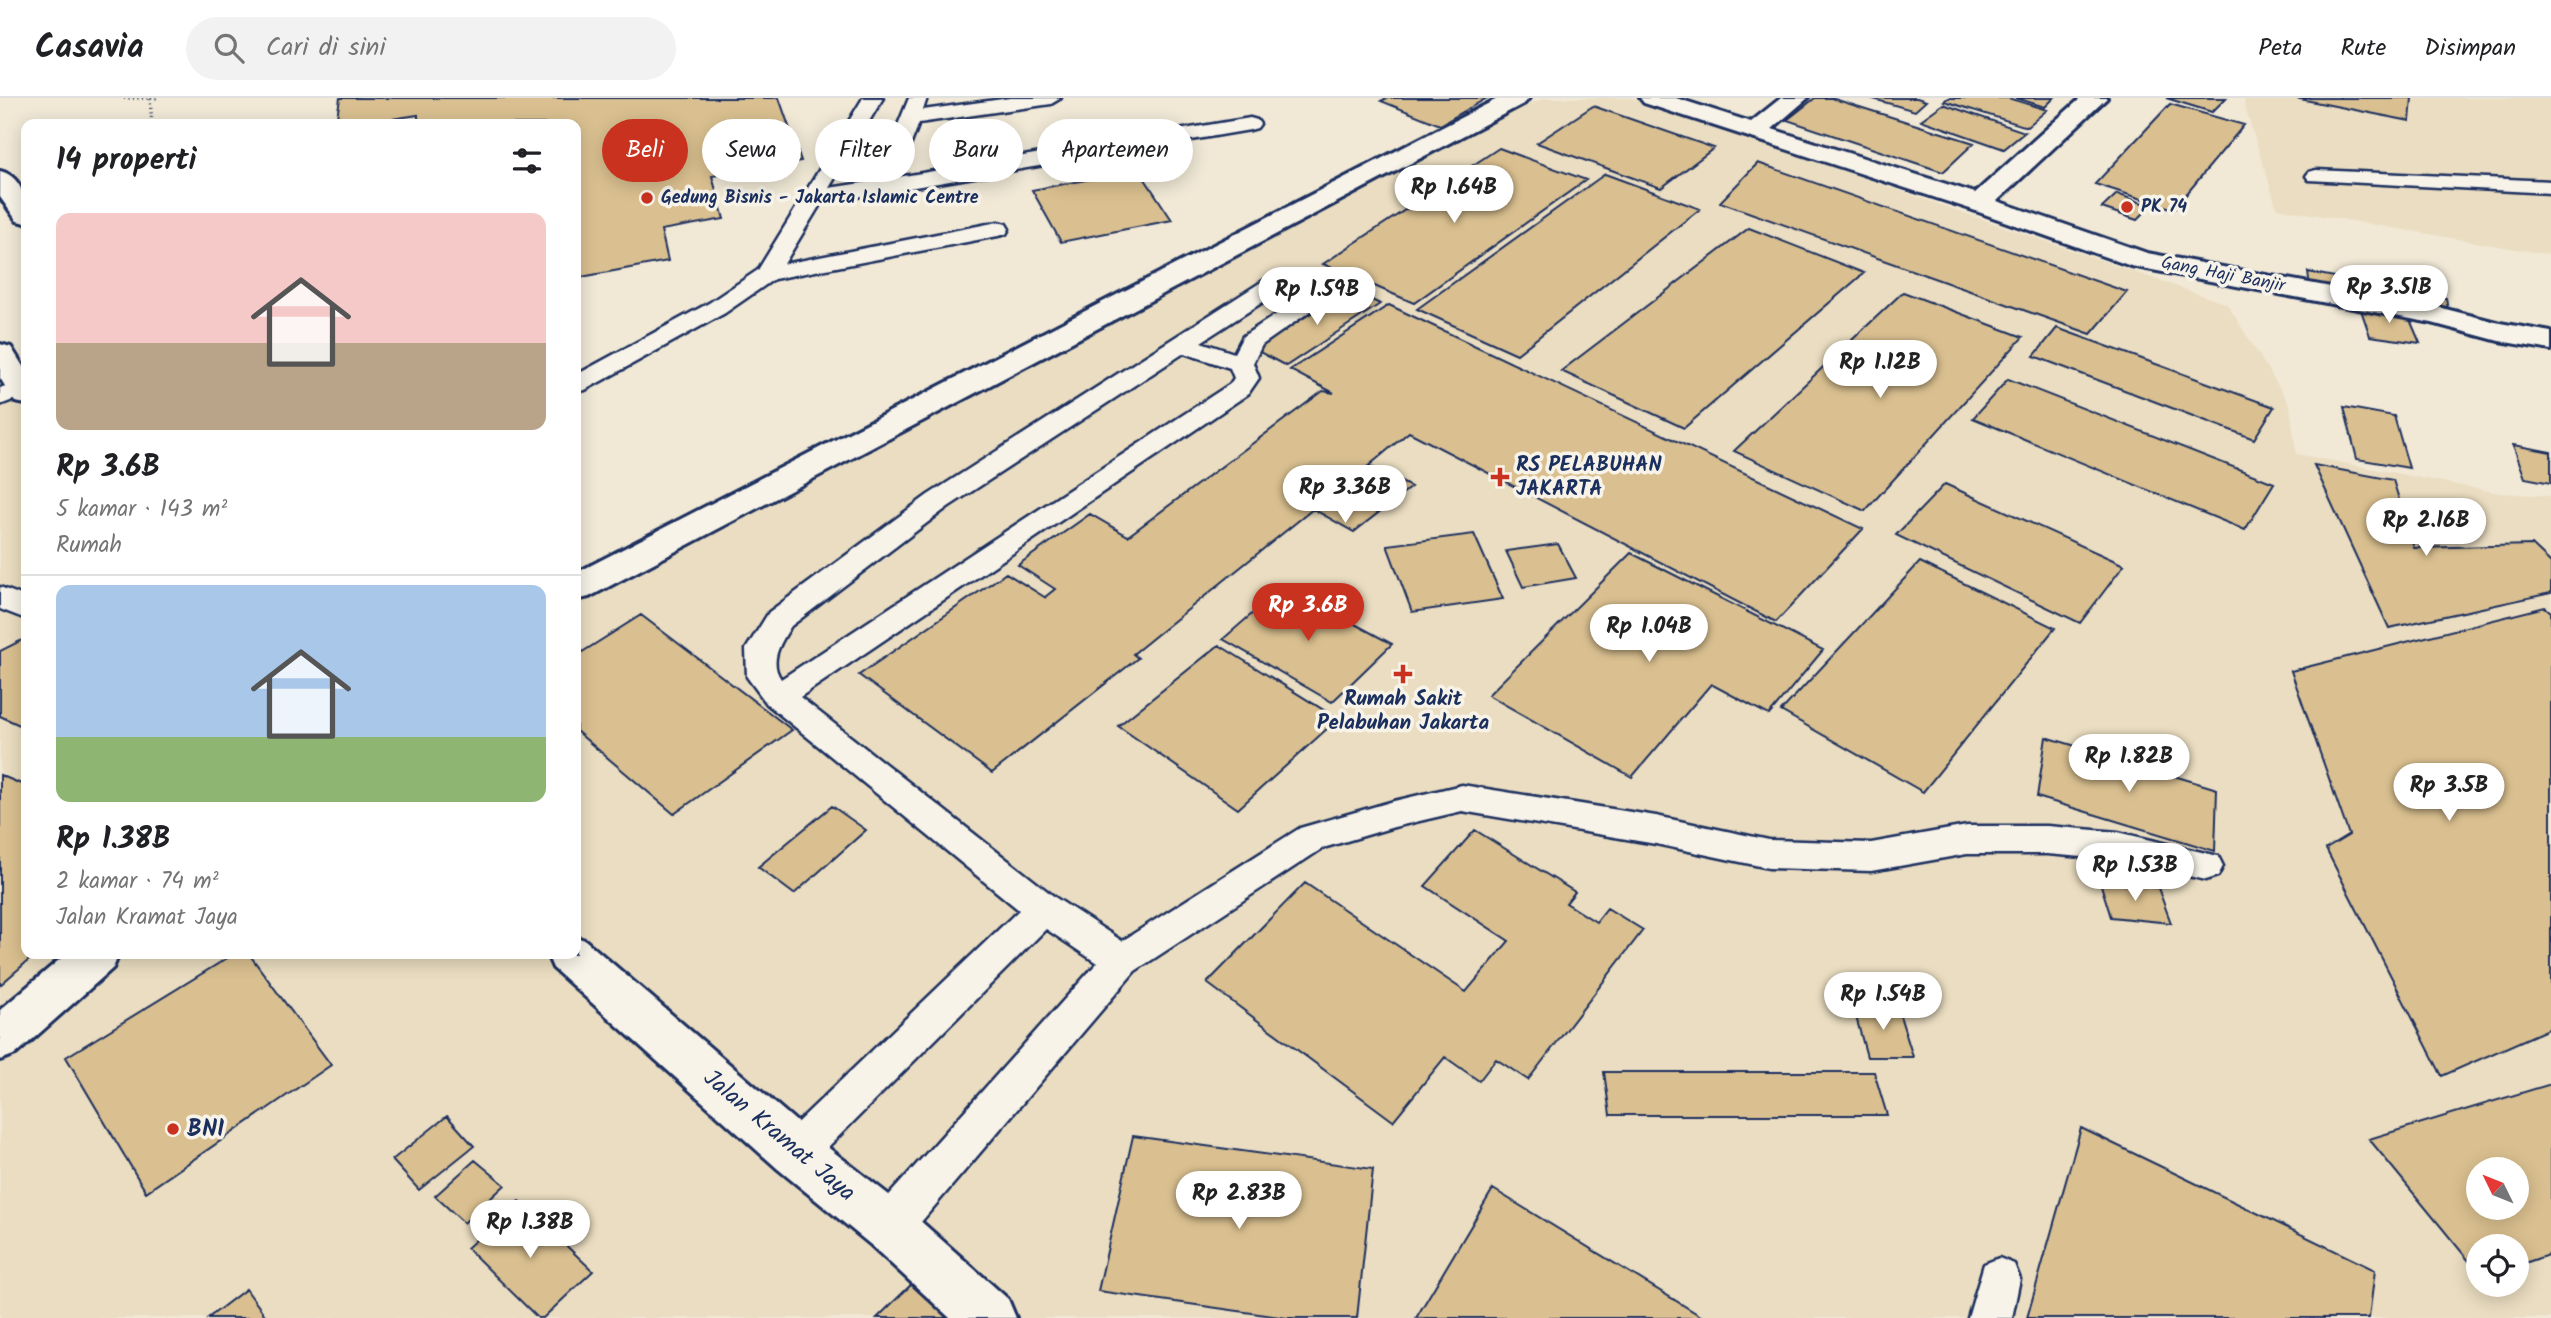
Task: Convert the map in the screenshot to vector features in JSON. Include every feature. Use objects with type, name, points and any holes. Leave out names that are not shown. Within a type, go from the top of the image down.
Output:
[{"type":"street","points":[[581,585],[1517,98]]},
{"type":"street","name":"Gang Haji Banjir","points":[[1651,98],[1979,203],[2141,260],[2434,315],[2499,332],[2551,341]]},
{"type":"street","points":[[1754,131],[1796,98]]},
{"type":"street","points":[[1979,203],[2048,144],[2095,98]]},
{"type":"street","points":[[0,179],[21,208]]},
{"type":"street","points":[[0,353],[16,394]]},
{"type":"street","points":[[0,1039],[91,959]]},
{"type":"street","name":"Jalan Kramat Jaya","points":[[575,959],[795,1152],[888,1227],[989,1318]]},
{"type":"lane","points":[[581,382],[717,308],[766,274],[791,237],[810,198],[873,98]]},
{"type":"lane","points":[[884,186],[918,98]]},
{"type":"lane","points":[[910,118],[1051,98]]},
{"type":"lane","points":[[810,198],[1250,124]]},
{"type":"lane","points":[[2316,176],[2551,187]]},
{"type":"lane","points":[[766,274],[998,229]]},
{"type":"lane","points":[[778,696],[1239,389],[1247,378],[1241,363],[1252,341],[1313,301],[1305,287],[1290,283],[1274,284],[938,501],[780,619],[761,649],[762,677],[778,696],[1043,909],[1122,960]]},
{"type":"lane","points":[[1182,344],[1241,363]]},
{"type":"lane","points":[[0,597],[21,607]]},
{"type":"lane","points":[[888,1227],[1122,960],[1312,838],[1462,798],[1656,830],[1769,854],[1871,858],[1966,840],[2047,841],[2118,846],[2206,866]]},
{"type":"lane","points":[[795,1152],[1043,909]]},
{"type":"path","points":[[124,98],[158,98]]},
{"type":"path","points":[[150,99],[152,119]]},
{"type":"shaded area","points":[[1544,98],[1632,98],[2227,304],[2290,405],[2296,454],[2499,493],[2551,496],[2551,1318],[0,1318],[0,366],[21,398],[21,959],[581,959],[581,587],[1306,219],[1477,128]]},
{"type":"shaded area","points":[[2245,98],[2551,98],[2551,255],[2277,208],[2244,104]]},
{"type":"building","name":"Gedung Bisnis - Jakarta Islamic Centre","points":[[340,98],[779,98],[786,119],[702,119],[702,182],[714,182],[724,219],[661,230],[668,261],[581,277],[581,119],[418,119],[418,115],[392,119],[337,119]]},
{"type":"building","points":[[1387,98],[1487,98],[1440,125],[1381,101]]},
{"type":"building","points":[[1815,98],[1831,98],[1974,143],[1943,172],[1787,120]]},
{"type":"building","points":[[1870,98],[1917,98],[1926,101],[1915,111]]},
{"type":"building","points":[[1948,98],[2008,98],[2047,110],[2027,127],[1944,101]]},
{"type":"building","points":[[2016,98],[2054,98],[2045,107]]},
{"type":"building","points":[[2166,98],[2226,98],[2212,112]]},
{"type":"building","points":[[2295,98],[2412,98],[2410,121]]},
{"type":"building","points":[[1943,104],[2025,132],[2004,149],[1921,120]]},
{"type":"building","points":[[2170,104],[2244,125],[2174,209],[2095,184]]},
{"type":"building","points":[[1593,106],[1714,148],[1661,188],[1537,143]]},
{"type":"building","points":[[1499,148],[1586,180],[1414,303],[1323,264]]},
{"type":"building","points":[[1758,163],[2127,292],[2091,334],[1720,202]]},
{"type":"building","points":[[1605,174],[1700,209],[1517,354],[1417,309]]},
{"type":"building","points":[[1075,182],[1147,182],[1172,220],[1061,242],[1032,190]]},
{"type":"building","name":"PK 74","points":[[2117,194],[2151,206],[2137,220],[2102,208]]},
{"type":"building","points":[[1749,228],[1864,273],[1684,428],[1561,371]]},
{"type":"building","points":[[2308,272],[2446,298],[2449,314],[2310,288]]},
{"type":"building","points":[[1349,289],[1380,304],[1286,366],[1254,349]]},
{"type":"building","points":[[1903,292],[2023,337],[1865,511],[1734,451]]},
{"type":"building","points":[[1389,305],[1863,529],[1776,622],[1409,432],[1366,468],[1370,466],[1411,487],[1354,532],[1313,509],[1133,654],[1138,658],[992,773],[859,675],[1006,573],[1046,598],[1055,589],[1018,565],[1090,514],[1128,536],[1323,391],[1334,393],[1290,370]]},
{"type":"building","points":[[2360,307],[2408,315],[2420,343],[2370,336]]},
{"type":"building","points":[[2057,328],[2274,407],[2254,439],[2034,356]]},
{"type":"building","points":[[2008,379],[2274,483],[2245,530],[1973,418]]},
{"type":"building","points":[[2344,407],[2394,416],[2409,468],[2357,459]]},
{"type":"building","points":[[2513,445],[2551,452],[2551,483],[2525,478]]},
{"type":"building","points":[[2314,465],[2393,480],[2414,548],[2532,545],[2551,563],[2551,593],[2389,628]]},
{"type":"building","points":[[1945,484],[2124,565],[2080,623],[1896,535]]},
{"type":"building","points":[[1474,534],[1503,599],[1412,612],[1387,545]]},
{"type":"building","points":[[1558,544],[1576,578],[1523,587],[1506,551]]},
{"type":"building","points":[[1631,553],[1823,650],[1769,715],[1711,684],[1632,777],[1488,695]]},
{"type":"building","points":[[1920,562],[2055,628],[1923,792],[1781,711]]},
{"type":"building","points":[[1284,586],[1392,644],[1332,702],[1223,639]]},
{"type":"building","points":[[2545,607],[2551,612],[2551,1028],[2442,1076],[2326,849],[2349,835],[2291,671]]},
{"type":"building","points":[[641,615],[792,730],[674,814],[581,735],[581,653]]},
{"type":"building","points":[[21,640],[21,726],[0,716],[0,651]]},
{"type":"building","points":[[1219,645],[1338,719],[1238,809],[1118,726]]},
{"type":"building","points":[[2046,737],[2217,789],[2215,851],[2037,797]]},
{"type":"building","points":[[0,775],[21,784],[21,959],[30,959],[0,985]]},
{"type":"building","points":[[832,806],[866,830],[794,894],[758,867]]},
{"type":"building","points":[[1475,830],[1575,892],[1566,903],[1596,922],[1607,908],[1643,930],[1528,1080],[1496,1059],[1479,1081],[1445,1057],[1393,1121],[1207,983],[1305,883],[1466,992],[1509,941],[1425,886]]},
{"type":"building","points":[[2100,882],[2158,888],[2171,923],[2111,917]]},
{"type":"building","name":"BNI","points":[[226,959],[253,959],[331,1065],[146,1192],[66,1057]]},
{"type":"building","points":[[1853,1006],[1897,1006],[1913,1057],[1867,1057]]},
{"type":"building","points":[[1604,1072],[1874,1072],[1887,1115],[1610,1115]]},
{"type":"building","points":[[2551,1084],[2551,1254],[2529,1262],[2529,1234],[2466,1234],[2466,1257],[2369,1139]]},
{"type":"building","points":[[447,1116],[474,1146],[419,1190],[392,1160]]},
{"type":"building","points":[[2081,1128],[2375,1270],[2369,1318],[2027,1318]]},
{"type":"building","points":[[1133,1136],[1373,1169],[1357,1318],[1287,1318],[1098,1291]]},
{"type":"building","points":[[475,1160],[505,1185],[464,1223],[435,1196]]},
{"type":"building","points":[[1493,1189],[1704,1318],[1416,1318]]},
{"type":"building","points":[[519,1201],[593,1271],[543,1318],[538,1318],[467,1248]]},
{"type":"building","points":[[916,1280],[954,1318],[877,1318]]},
{"type":"building","points":[[246,1289],[267,1318],[208,1318]]},
{"type":"place","name":"Gedung Bisnis - Jakarta Islamic Centre","points":[[647,198]]},
{"type":"place","name":"PK 74","points":[[2127,207]]},
{"type":"place","name":"RS PELABUHAN JAKARTA","points":[[1500,477]]},
{"type":"place","name":"Rumah Sakit Pelabuhan Jakarta","points":[[1403,674]]},
{"type":"place","name":"BNI","points":[[173,1129]]}]
